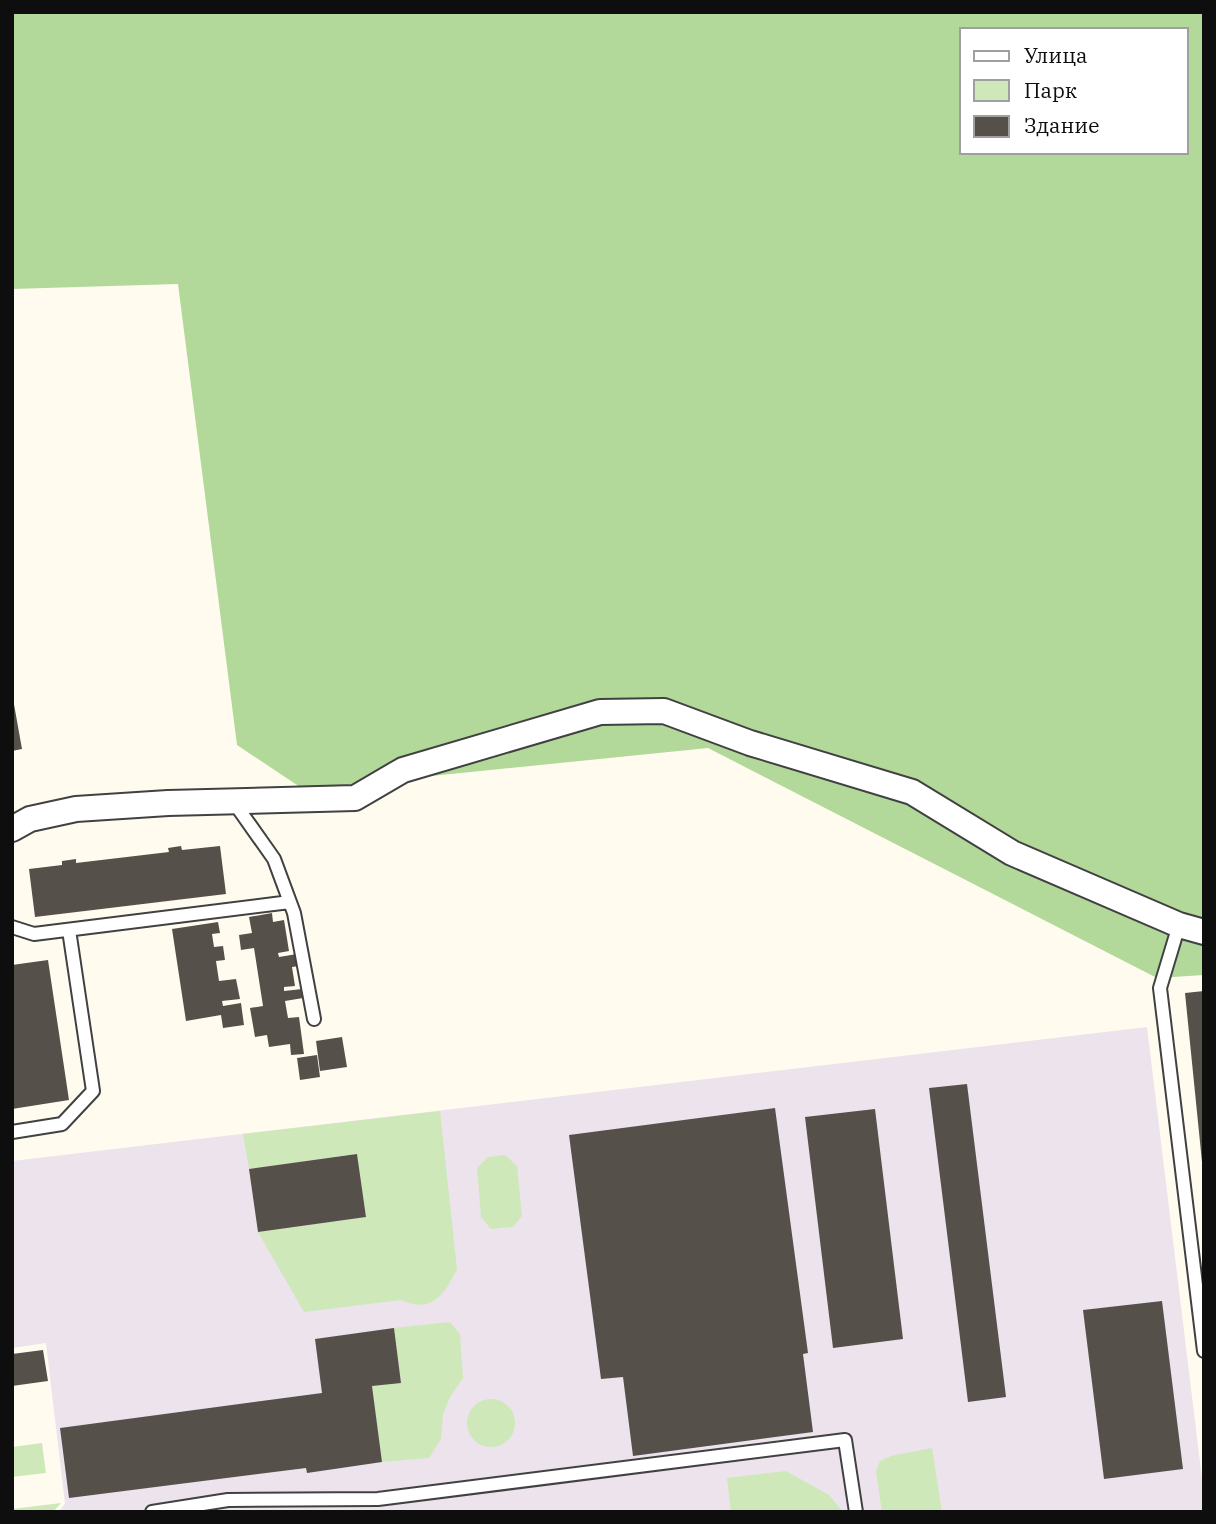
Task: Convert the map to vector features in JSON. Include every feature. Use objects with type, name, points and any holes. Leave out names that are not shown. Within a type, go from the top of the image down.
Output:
[{"type":"street","points":[[12,829],[30,819],[76,809],[355,798],[403,769],[600,712],[664,711],[750,743],[912,792],[1012,853],[1179,925],[1204,932]]},
{"type":"lane","points":[[233,801],[274,859],[290,902],[314,1019]]},
{"type":"lane","points":[[12,928],[34,934],[290,902]]},
{"type":"lane","points":[[1179,925],[1160,988],[1204,1351]]},
{"type":"lane","points":[[12,1132],[62,1124],[93,1091],[69,930]]},
{"type":"lane","points":[[152,1512],[228,1500],[378,1499],[845,1440],[856,1512]]},
{"type":"shaded area","points":[[1147,1027],[1204,1512],[58,1512],[65,1504],[46,1343],[12,1348],[12,1161]]},
{"type":"green space","points":[[12,12],[1204,12],[1204,975],[1157,978],[708,748],[303,789],[237,745],[178,284],[12,289]]},
{"type":"green space","points":[[440,1111],[457,1269],[447,1287],[436,1300],[421,1305],[401,1300],[304,1312],[258,1232],[366,1217],[357,1154],[249,1169],[243,1134]]},
{"type":"green space","points":[[505,1155],[517,1166],[522,1216],[513,1227],[491,1229],[481,1217],[477,1168],[488,1157]]},
{"type":"green space","points":[[450,1322],[460,1334],[463,1378],[450,1397],[443,1414],[441,1439],[429,1458],[382,1462],[372,1386],[401,1382],[394,1328]]},
{"type":"green space","points":[[491,1399],[508,1406],[515,1423],[508,1440],[491,1447],[474,1440],[467,1423],[474,1406]]},
{"type":"green space","points":[[42,1443],[46,1473],[12,1477],[12,1447]]},
{"type":"green space","points":[[932,1448],[942,1512],[882,1512],[876,1472],[880,1461],[891,1456]]},
{"type":"green space","points":[[786,1471],[829,1495],[843,1512],[731,1512],[727,1478]]},
{"type":"green space","points":[[61,1503],[53,1512],[12,1512],[12,1509]]},
{"type":"building","points":[[12,693],[22,749],[12,751]]},
{"type":"building","points":[[181,846],[182,850],[220,846],[226,894],[35,917],[29,869],[62,865],[62,861],[76,859],[76,863],[169,852],[168,848]]},
{"type":"building","points":[[272,913],[273,922],[284,920],[289,951],[278,953],[279,957],[297,954],[299,966],[292,967],[295,986],[284,987],[284,991],[302,989],[303,998],[285,1001],[288,1018],[299,1017],[304,1054],[291,1055],[290,1044],[269,1047],[267,1035],[255,1037],[250,1008],[263,1006],[254,948],[241,950],[239,935],[252,933],[249,917]]},
{"type":"building","points":[[218,922],[220,933],[212,934],[214,947],[223,946],[225,960],[216,961],[219,981],[236,979],[240,999],[222,1001],[223,1006],[241,1003],[244,1025],[223,1028],[221,1015],[186,1021],[172,929]]},
{"type":"building","points":[[48,960],[69,1100],[12,1109],[12,965]]},
{"type":"building","points":[[1204,991],[1204,1161],[1202,1162],[1185,993]]},
{"type":"building","points":[[342,1037],[347,1067],[320,1071],[316,1041]]},
{"type":"building","points":[[317,1055],[320,1077],[300,1080],[297,1058]]},
{"type":"building","points":[[967,1084],[1006,1397],[968,1402],[929,1088]]},
{"type":"building","points":[[775,1108],[808,1353],[803,1354],[813,1432],[633,1456],[623,1377],[601,1379],[569,1135]]},
{"type":"building","points":[[875,1109],[903,1339],[833,1348],[805,1117]]},
{"type":"building","points":[[357,1154],[366,1217],[258,1232],[249,1169]]},
{"type":"building","points":[[1162,1301],[1183,1469],[1104,1479],[1083,1310]]},
{"type":"building","points":[[394,1328],[401,1383],[372,1386],[382,1462],[307,1473],[306,1468],[69,1498],[60,1428],[322,1393],[315,1339]]},
{"type":"building","points":[[43,1350],[48,1381],[12,1386],[12,1354]]}]
